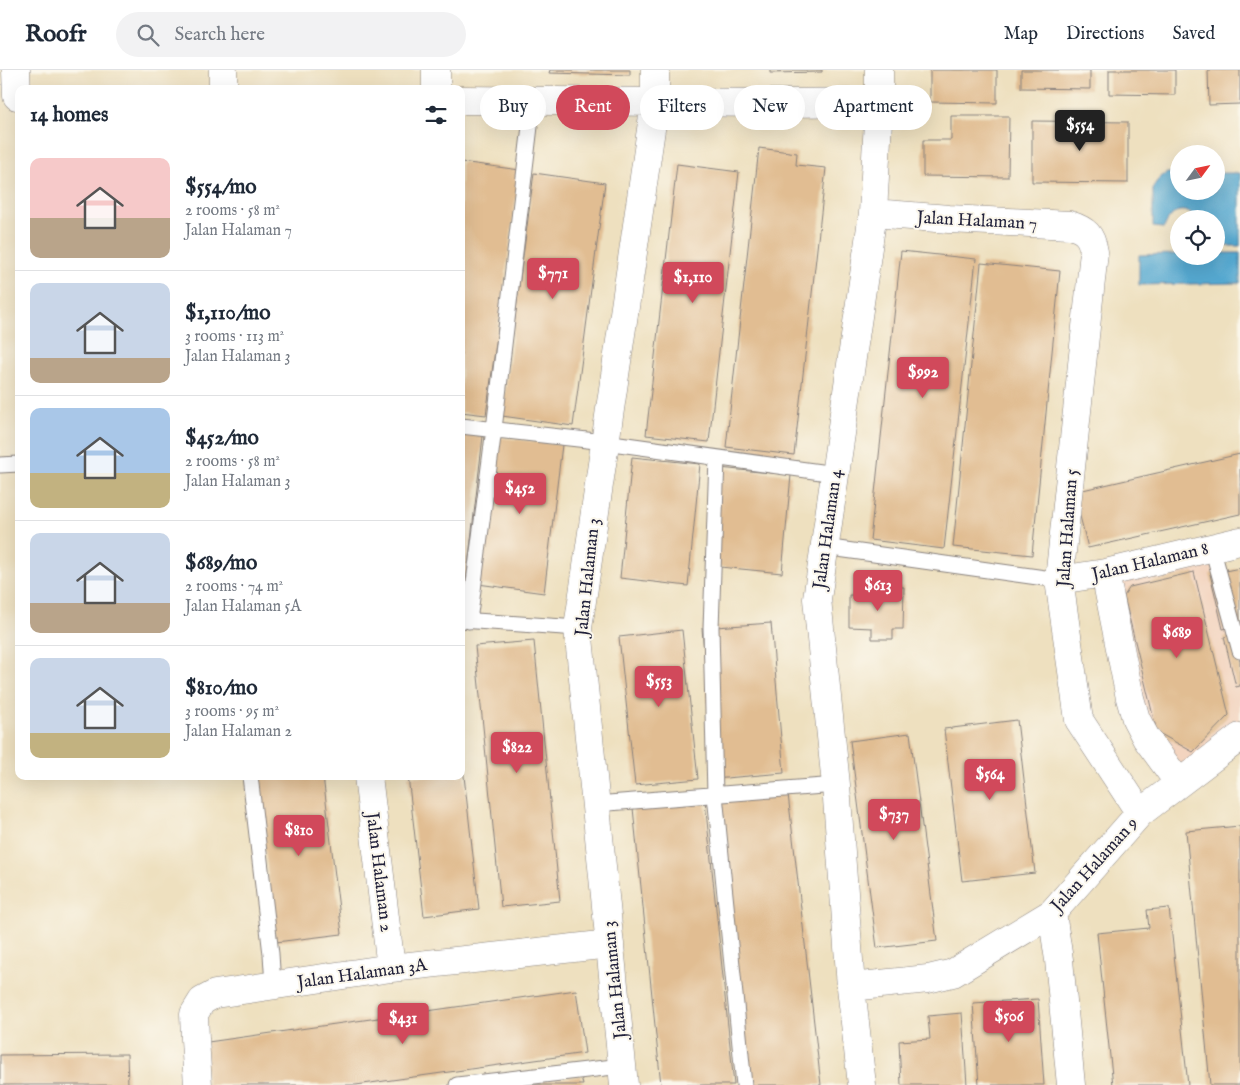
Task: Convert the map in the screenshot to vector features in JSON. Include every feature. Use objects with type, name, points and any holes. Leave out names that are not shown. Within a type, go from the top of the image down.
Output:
[{"type":"street","points":[[223,70],[223,85]]},
{"type":"street","points":[[436,70],[436,85]]},
{"type":"street","name":"Jalan Halaman 3","points":[[655,70],[655,85]]},
{"type":"street","name":"Jalan Halaman 4","points":[[879,70],[879,85]]},
{"type":"street","points":[[465,100],[480,100]]},
{"type":"street","points":[[546,101],[640,102]]},
{"type":"street","points":[[724,103],[815,103]]},
{"type":"street","name":"Jalan Halaman 3","points":[[623,1075],[578,628],[651,130]]},
{"type":"street","name":"Jalan Halaman 4","points":[[862,1085],[851,987],[836,785],[817,598],[873,213],[877,130]]},
{"type":"street","name":"Jalan Halaman 7","points":[[873,213],[1070,225],[1081,228]]},
{"type":"street","name":"Jalan Halaman 5","points":[[1081,228],[1092,242],[1094,252],[1059,580],[1079,720],[1140,813]]},
{"type":"street","name":"Jalan Halaman 8","points":[[1059,580],[1105,574],[1240,541]]},
{"type":"street","points":[[1105,574],[1130,698],[1136,718],[1146,738],[1178,783]]},
{"type":"street","name":"Jalan Halaman 9","points":[[851,987],[928,979],[954,973],[1052,913],[1140,813],[1240,737]]},
{"type":"street","name":"Jalan Halaman 2","points":[[368,780],[391,968]]},
{"type":"street","points":[[1052,913],[1059,960],[1071,1085]]},
{"type":"street","name":"Jalan Halaman 3A","points":[[198,1085],[194,1014],[202,1002],[214,994],[391,968],[610,944]]},
{"type":"lane","points":[[530,130],[494,430],[465,621],[578,628]]},
{"type":"lane","points":[[465,426],[605,442],[835,474]]},
{"type":"lane","points":[[717,458],[711,628],[716,795],[744,1085]]},
{"type":"lane","points":[[0,465],[15,464]]},
{"type":"lane","points":[[824,547],[1059,580]]},
{"type":"lane","points":[[1212,547],[1240,651]]},
{"type":"lane","points":[[250,780],[273,985]]},
{"type":"lane","points":[[596,804],[836,785]]},
{"type":"lane","points":[[457,1085],[623,1075]]},
{"type":"shaded area","points":[[1209,556],[1240,673],[1240,726],[1181,770],[1144,715],[1115,579]]},
{"type":"water","points":[[1170,173],[1170,200],[1225,200],[1225,173],[1240,173],[1240,246],[1225,246],[1225,210],[1170,210],[1170,217],[1164,228],[1153,227],[1153,188],[1162,176]]},
{"type":"water","points":[[1225,253],[1240,253],[1240,283],[1139,285],[1139,255],[1170,254],[1170,265],[1225,265]]},
{"type":"building","points":[[550,70],[630,70],[630,75],[549,73]]},
{"type":"building","points":[[770,70],[822,70],[822,72],[770,73]]},
{"type":"building","points":[[930,70],[997,70],[997,103],[932,102],[932,85],[930,85]]},
{"type":"building","points":[[1021,70],[1090,70],[1090,89],[1021,88]]},
{"type":"building","points":[[1109,70],[1175,70],[1175,95],[1109,94]]},
{"type":"building","points":[[1208,70],[1240,70],[1240,104],[1209,105]]},
{"type":"building","points":[[951,116],[1009,116],[1008,177],[923,176],[923,140],[951,140]]},
{"type":"building","points":[[1032,121],[1128,122],[1128,183],[1032,182]]},
{"type":"building","points":[[759,148],[797,153],[796,165],[826,168],[794,455],[726,447]]},
{"type":"building","points":[[465,163],[520,170],[486,415],[465,412]]},
{"type":"building","points":[[677,164],[739,172],[709,442],[646,435]]},
{"type":"building","points":[[534,173],[605,183],[573,426],[502,416]]},
{"type":"building","points":[[901,251],[976,259],[944,549],[870,540]]},
{"type":"building","points":[[981,263],[1060,271],[1032,555],[953,547]]},
{"type":"building","points":[[465,434],[483,436],[465,583]]},
{"type":"building","points":[[496,437],[562,445],[544,593],[478,584]]},
{"type":"building","points":[[1240,454],[1240,514],[1088,548],[1074,492]]},
{"type":"building","points":[[632,457],[700,464],[688,586],[620,578]]},
{"type":"building","points":[[719,468],[791,475],[782,573],[710,566]]},
{"type":"building","points":[[1240,568],[1240,626],[1223,629],[1210,574]]},
{"type":"building","points":[[1194,572],[1229,715],[1193,752],[1157,732],[1124,596],[1130,587]]},
{"type":"building","points":[[876,587],[904,587],[903,629],[893,629],[893,639],[872,639],[872,628],[849,627],[849,595],[876,596]]},
{"type":"building","points":[[771,623],[784,773],[714,779],[702,628]]},
{"type":"building","points":[[682,630],[698,779],[635,785],[619,637]]},
{"type":"building","points":[[1240,633],[1240,686],[1236,687],[1224,637]]},
{"type":"building","points":[[534,641],[560,901],[501,907],[475,646]]},
{"type":"building","points":[[1017,720],[1035,873],[962,881],[944,729]]},
{"type":"building","points":[[910,733],[937,941],[877,948],[850,741]]},
{"type":"building","points":[[256,780],[323,780],[342,934],[276,942]]},
{"type":"building","points":[[408,780],[464,780],[479,909],[424,916]]},
{"type":"building","points":[[788,794],[821,1085],[749,1085],[717,802]]},
{"type":"building","points":[[705,801],[734,1085],[661,1085],[633,808]]},
{"type":"building","points":[[1240,826],[1240,1085],[1210,1085],[1186,831]]},
{"type":"building","points":[[1169,908],[1188,1085],[1113,1085],[1097,933],[1149,928],[1147,910]]},
{"type":"building","points":[[576,990],[585,1053],[356,1085],[208,1085],[201,1043]]},
{"type":"building","points":[[1038,999],[1044,1085],[979,1085],[973,1003]]},
{"type":"building","points":[[962,1013],[967,1085],[901,1085],[899,1041],[930,1039],[928,1016]]},
{"type":"building","points":[[127,1054],[128,1085],[0,1085],[0,1055]]},
{"type":"building","points":[[581,1076],[583,1085],[528,1084]]}]
